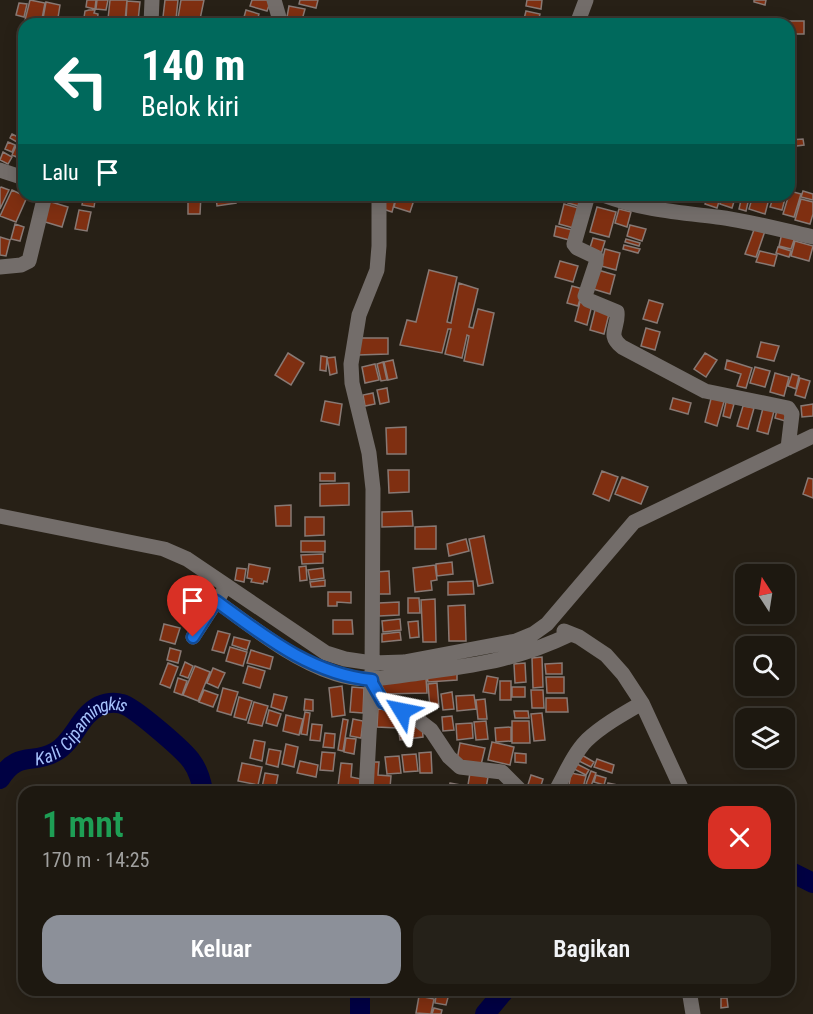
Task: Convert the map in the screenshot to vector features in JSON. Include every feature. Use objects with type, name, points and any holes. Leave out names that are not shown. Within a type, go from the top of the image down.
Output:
[{"type":"street","points":[[151,18],[152,0]]},
{"type":"street","points":[[274,0],[279,18]]},
{"type":"street","points":[[579,18],[586,0]]},
{"type":"street","points":[[0,170],[18,176]]},
{"type":"street","points":[[0,267],[21,265],[28,261],[43,201]]},
{"type":"street","points":[[366,786],[372,681],[373,489],[369,453],[351,383],[351,364],[359,315],[377,270],[379,201]]},
{"type":"street","points":[[586,201],[574,244],[577,248],[596,257],[585,296],[588,300],[617,312],[613,334],[615,342],[705,391],[788,408],[792,414],[788,448]]},
{"type":"street","points":[[619,201],[658,211],[748,222],[813,237]]},
{"type":"street","points":[[216,601],[285,650],[337,674],[372,681],[516,641],[533,634],[547,624],[634,522],[788,448],[811,440]]},
{"type":"street","points":[[0,516],[164,549],[188,559],[326,653],[345,659],[372,663],[430,665],[514,657],[540,649],[571,634]]},
{"type":"street","points":[[193,637],[227,586]]},
{"type":"street","points":[[547,624],[571,634],[606,655],[623,674],[642,703],[680,786]]},
{"type":"street","points":[[285,650],[296,634]]},
{"type":"street","points":[[372,681],[383,702],[418,720],[431,730],[449,757],[460,767],[502,772],[516,786]]},
{"type":"street","points":[[558,786],[586,741],[609,723],[642,703]]},
{"type":"street","points":[[690,996],[693,1014]]},
{"type":"building","points":[[30,0],[45,3],[42,18],[26,18]]},
{"type":"building","points":[[87,0],[96,0],[95,9],[86,7]]},
{"type":"building","points":[[97,0],[108,0],[106,10],[96,9]]},
{"type":"building","points":[[110,0],[127,0],[125,18],[108,18]]},
{"type":"building","points":[[165,0],[178,0],[176,18],[163,17]]},
{"type":"building","points":[[181,0],[204,0],[200,18],[178,18]]},
{"type":"building","points":[[252,0],[271,0],[267,11],[250,6]]},
{"type":"building","points":[[300,0],[318,0],[316,8],[299,4]]},
{"type":"building","points":[[527,0],[542,0],[541,9],[526,6]]},
{"type":"building","points":[[754,0],[766,0],[765,5],[754,2]]},
{"type":"building","points":[[127,1],[140,2],[138,18],[126,18]]},
{"type":"building","points":[[46,2],[60,5],[58,18],[43,18]]},
{"type":"building","points":[[19,3],[27,4],[24,17],[16,15]]},
{"type":"building","points":[[289,6],[305,9],[303,18],[287,17]]},
{"type":"building","points":[[95,10],[94,13],[98,14],[98,18],[84,18],[85,11]]},
{"type":"building","points":[[246,10],[259,14],[258,18],[244,18]]},
{"type":"building","points":[[526,11],[540,14],[539,18],[524,18]]},
{"type":"building","points":[[795,21],[804,21],[804,34],[795,34]]},
{"type":"building","points":[[12,134],[18,137],[18,143],[10,138]]},
{"type":"building","points":[[803,139],[804,145],[795,146],[795,140]]},
{"type":"building","points":[[8,142],[15,145],[12,152],[5,149]]},
{"type":"building","points":[[16,146],[18,147],[18,158],[12,155]]},
{"type":"building","points":[[3,152],[12,157],[8,164],[0,160]]},
{"type":"building","points":[[0,188],[9,190],[0,209]]},
{"type":"building","points":[[12,190],[18,193],[18,201],[25,201],[16,222],[0,216]]},
{"type":"building","points":[[803,191],[813,194],[813,200],[801,197]]},
{"type":"building","points":[[795,192],[801,194],[794,217],[783,214],[787,201],[795,201]]},
{"type":"building","points":[[801,199],[813,202],[810,224],[795,220]]},
{"type":"building","points":[[48,201],[68,207],[62,227],[42,221]]},
{"type":"building","points":[[83,201],[95,201],[94,207],[82,205]]},
{"type":"building","points":[[188,201],[201,201],[200,214],[188,214]]},
{"type":"building","points":[[216,201],[236,201],[236,203],[217,206]]},
{"type":"building","points":[[382,201],[395,201],[392,212],[380,208]]},
{"type":"building","points":[[396,201],[414,201],[410,212],[394,207]]},
{"type":"building","points":[[569,201],[584,202],[582,207],[568,203]]},
{"type":"building","points":[[706,201],[719,201],[717,208],[705,204]]},
{"type":"building","points":[[721,201],[734,201],[732,208],[720,204]]},
{"type":"building","points":[[741,201],[748,201],[746,211],[739,209]]},
{"type":"building","points":[[751,201],[768,201],[765,214],[749,209]]},
{"type":"building","points":[[772,201],[784,201],[782,210],[770,207]]},
{"type":"building","points":[[564,204],[582,209],[577,229],[559,224]]},
{"type":"building","points":[[597,207],[616,212],[609,237],[590,232]]},
{"type":"building","points":[[619,209],[631,212],[627,227],[615,223]]},
{"type":"building","points":[[79,210],[91,212],[87,231],[75,229]]},
{"type":"building","points":[[15,224],[24,227],[20,241],[11,239]]},
{"type":"building","points":[[630,225],[646,229],[642,241],[627,236]]},
{"type":"building","points":[[556,226],[576,231],[573,241],[554,236]]},
{"type":"building","points":[[755,227],[765,231],[756,257],[745,254]]},
{"type":"building","points":[[782,233],[795,237],[791,249],[779,246]]},
{"type":"building","points":[[0,237],[10,240],[6,256],[0,255]]},
{"type":"building","points":[[593,238],[605,241],[601,254],[589,251]]},
{"type":"building","points":[[626,239],[640,243],[639,246],[625,242]]},
{"type":"building","points":[[795,241],[813,246],[809,261],[791,256]]},
{"type":"building","points":[[624,245],[640,249],[638,253],[623,249]]},
{"type":"building","points":[[778,247],[791,251],[789,257],[776,253]]},
{"type":"building","points":[[605,249],[620,253],[616,270],[601,266]]},
{"type":"building","points":[[760,251],[777,255],[774,266],[756,262]]},
{"type":"building","points":[[560,261],[578,266],[573,282],[555,277]]},
{"type":"building","points":[[429,270],[457,277],[447,322],[451,323],[459,283],[478,289],[469,327],[473,328],[478,309],[494,313],[483,365],[464,361],[469,336],[467,335],[462,358],[445,354],[451,329],[448,329],[442,353],[400,345],[407,320],[416,322]]},
{"type":"building","points":[[598,270],[615,275],[610,294],[593,289]]},
{"type":"building","points":[[572,286],[583,289],[578,306],[567,303]]},
{"type":"building","points":[[649,300],[663,304],[657,323],[643,319]]},
{"type":"building","points":[[580,302],[592,305],[587,325],[575,321]]},
{"type":"building","points":[[596,306],[610,310],[604,334],[590,330]]},
{"type":"building","points":[[646,328],[660,332],[655,350],[641,346]]},
{"type":"building","points":[[358,338],[388,338],[388,354],[358,355]]},
{"type":"building","points":[[761,342],[779,346],[774,361],[757,357]]},
{"type":"building","points":[[288,353],[304,363],[291,385],[275,375]]},
{"type":"building","points":[[705,353],[717,360],[706,377],[694,369]]},
{"type":"building","points":[[321,356],[327,357],[326,371],[320,370]]},
{"type":"building","points":[[335,357],[337,373],[330,375],[327,358]]},
{"type":"building","points":[[393,360],[397,378],[388,380],[384,362]]},
{"type":"building","points":[[727,360],[752,368],[746,388],[737,386],[741,374],[725,369]]},
{"type":"building","points":[[383,362],[387,380],[381,381],[377,364]]},
{"type":"building","points":[[375,364],[379,380],[365,383],[362,367]]},
{"type":"building","points":[[755,367],[770,371],[765,387],[750,383]]},
{"type":"building","points":[[775,373],[789,377],[784,396],[770,392]]},
{"type":"building","points":[[792,374],[799,376],[796,389],[788,386]]},
{"type":"building","points":[[800,378],[810,381],[805,398],[795,395]]},
{"type":"building","points":[[387,388],[389,402],[380,404],[377,390]]},
{"type":"building","points":[[373,393],[375,404],[365,406],[363,395]]},
{"type":"building","points":[[712,395],[725,398],[717,426],[705,422]]},
{"type":"building","points":[[673,398],[691,403],[688,414],[670,409]]},
{"type":"building","points":[[325,401],[342,404],[339,425],[321,421]]},
{"type":"building","points":[[726,402],[734,404],[730,418],[723,416]]},
{"type":"building","points":[[813,404],[813,416],[802,417],[801,406]]},
{"type":"building","points":[[743,406],[754,408],[748,429],[737,426]]},
{"type":"building","points":[[763,408],[774,411],[768,434],[757,431]]},
{"type":"building","points":[[777,410],[791,414],[789,422],[775,418]]},
{"type":"building","points":[[406,427],[406,454],[387,454],[386,428]]},
{"type":"building","points":[[388,470],[409,470],[409,492],[389,493]]},
{"type":"building","points":[[602,471],[618,477],[609,501],[593,494]]},
{"type":"building","points":[[320,473],[335,473],[335,481],[320,481]]},
{"type":"building","points":[[622,477],[648,487],[641,504],[615,494]]},
{"type":"building","points":[[808,478],[813,479],[813,498],[803,494]]},
{"type":"building","points":[[349,483],[349,505],[320,506],[320,484]]},
{"type":"building","points":[[291,505],[291,526],[276,526],[275,506]]},
{"type":"building","points":[[412,511],[413,526],[382,527],[382,512]]},
{"type":"building","points":[[305,517],[324,517],[324,535],[305,536]]},
{"type":"building","points":[[436,526],[436,549],[415,549],[415,527]]},
{"type":"building","points":[[484,536],[493,583],[478,586],[469,539]]},
{"type":"building","points":[[466,539],[469,551],[449,556],[447,544]]},
{"type":"building","points":[[301,541],[325,541],[325,552],[301,552]]},
{"type":"building","points":[[323,554],[323,563],[302,564],[301,555]]},
{"type":"building","points":[[452,562],[453,574],[437,576],[436,564]]},
{"type":"building","points":[[249,564],[270,568],[267,582],[264,581],[263,584],[251,582],[252,579],[247,578]]},
{"type":"building","points":[[435,565],[437,580],[431,581],[432,590],[415,592],[413,568]]},
{"type":"building","points":[[306,566],[307,580],[300,581],[299,567]]},
{"type":"building","points":[[237,568],[246,569],[244,582],[235,580]]},
{"type":"building","points":[[323,568],[324,578],[310,580],[308,570]]},
{"type":"building","points":[[389,571],[390,594],[376,594],[375,572]]},
{"type":"building","points":[[325,580],[325,586],[311,587],[310,582]]},
{"type":"building","points":[[473,581],[474,594],[448,595],[448,582]]},
{"type":"building","points":[[328,592],[351,592],[351,603],[337,602],[337,606],[328,606]]},
{"type":"building","points":[[408,598],[419,598],[420,613],[408,613]]},
{"type":"building","points":[[435,599],[436,642],[423,642],[421,600]]},
{"type":"building","points":[[399,602],[399,615],[379,616],[379,603]]},
{"type":"building","points":[[465,605],[466,641],[449,641],[448,606]]},
{"type":"building","points":[[184,606],[195,611],[191,619],[181,615]]},
{"type":"building","points":[[400,619],[401,630],[383,632],[382,621]]},
{"type":"building","points":[[333,620],[352,620],[353,634],[333,634]]},
{"type":"building","points":[[418,621],[419,637],[410,638],[408,622]]},
{"type":"building","points":[[164,624],[180,628],[175,644],[160,640]]},
{"type":"building","points":[[218,631],[230,634],[224,653],[212,650]]},
{"type":"building","points":[[400,632],[401,640],[382,642],[382,634]]},
{"type":"building","points":[[234,637],[250,641],[247,650],[232,645]]},
{"type":"building","points":[[230,647],[247,652],[243,666],[226,661]]},
{"type":"building","points":[[170,648],[181,651],[178,663],[167,660]]},
{"type":"building","points":[[251,650],[273,657],[270,669],[247,663]]},
{"type":"building","points":[[542,657],[543,687],[533,688],[532,658]]},
{"type":"building","points":[[185,662],[193,666],[188,678],[180,675]]},
{"type":"building","points":[[168,663],[178,667],[170,688],[160,684]]},
{"type":"building","points":[[525,663],[526,682],[515,683],[514,664]]},
{"type":"building","points":[[562,663],[562,674],[546,674],[545,664]]},
{"type":"building","points":[[195,666],[210,672],[198,701],[183,695]]},
{"type":"building","points":[[248,666],[265,671],[260,688],[243,683]]},
{"type":"building","points":[[213,668],[225,673],[218,688],[207,683]]},
{"type":"building","points":[[457,673],[457,680],[428,682],[427,676]]},
{"type":"building","points":[[487,676],[498,678],[495,694],[483,692]]},
{"type":"building","points":[[546,677],[564,677],[564,693],[547,693]]},
{"type":"building","points":[[178,678],[187,681],[182,695],[174,692]]},
{"type":"building","points":[[426,678],[427,693],[380,694],[380,679]]},
{"type":"building","points":[[500,681],[511,681],[511,700],[500,700]]},
{"type":"building","points":[[437,683],[439,707],[430,708],[428,684]]},
{"type":"building","points":[[342,686],[345,715],[332,717],[329,688]]},
{"type":"building","points":[[352,687],[364,688],[363,713],[350,712]]},
{"type":"building","points":[[512,687],[525,687],[525,697],[512,697]]},
{"type":"building","points":[[223,688],[238,692],[231,715],[217,711]]},
{"type":"building","points":[[204,690],[218,695],[213,707],[199,702]]},
{"type":"building","points":[[531,690],[543,690],[544,708],[532,708]]},
{"type":"building","points":[[452,692],[454,709],[443,710],[441,694]]},
{"type":"building","points":[[274,694],[287,697],[283,711],[271,707]]},
{"type":"building","points":[[474,695],[476,709],[457,711],[456,696]]},
{"type":"building","points":[[239,697],[252,701],[246,720],[234,717]]},
{"type":"building","points":[[546,698],[567,698],[568,712],[546,712]]},
{"type":"building","points":[[305,699],[313,700],[313,711],[304,710]]},
{"type":"building","points":[[485,699],[487,719],[478,719],[476,700]]},
{"type":"building","points":[[254,702],[268,706],[262,726],[248,723]]},
{"type":"building","points":[[378,709],[398,710],[397,728],[377,727]]},
{"type":"building","points":[[269,710],[281,714],[277,726],[266,723]]},
{"type":"building","points":[[514,711],[528,711],[529,718],[515,718]]},
{"type":"building","points":[[305,712],[310,713],[307,735],[301,734]]},
{"type":"building","points":[[542,713],[545,740],[534,741],[531,714]]},
{"type":"building","points":[[286,715],[303,719],[299,735],[283,731]]},
{"type":"building","points":[[452,716],[454,730],[443,731],[442,717]]},
{"type":"building","points":[[343,719],[348,720],[343,751],[338,750]]},
{"type":"building","points":[[353,719],[363,721],[361,738],[350,736]]},
{"type":"building","points":[[486,721],[488,739],[476,740],[474,722]]},
{"type":"building","points":[[512,721],[529,721],[530,743],[512,743]]},
{"type":"building","points":[[472,723],[473,738],[457,740],[456,724]]},
{"type":"building","points":[[312,724],[322,725],[320,741],[310,740]]},
{"type":"building","points":[[422,724],[423,737],[400,740],[398,726]]},
{"type":"building","points":[[511,727],[511,741],[496,742],[495,728]]},
{"type":"building","points":[[325,733],[335,734],[334,748],[323,747]]},
{"type":"building","points":[[346,738],[356,739],[354,754],[344,752]]},
{"type":"building","points":[[254,740],[265,742],[262,761],[250,758]]},
{"type":"building","points":[[492,742],[514,747],[510,765],[488,760]]},
{"type":"building","points":[[460,743],[485,748],[481,765],[457,760]]},
{"type":"building","points":[[286,744],[298,747],[294,767],[282,764]]},
{"type":"building","points":[[269,749],[281,751],[278,767],[266,764]]},
{"type":"building","points":[[322,752],[335,753],[333,771],[320,770]]},
{"type":"building","points":[[431,752],[432,773],[420,773],[419,753]]},
{"type":"building","points":[[515,753],[526,754],[526,763],[515,762]]},
{"type":"building","points":[[416,754],[418,771],[404,772],[402,755]]},
{"type":"building","points":[[580,754],[594,762],[591,767],[577,760]]},
{"type":"building","points":[[399,756],[401,773],[387,774],[385,757]]},
{"type":"building","points":[[597,759],[614,765],[612,773],[594,767]]},
{"type":"building","points":[[300,761],[318,765],[316,777],[297,773]]},
{"type":"building","points":[[371,762],[379,762],[378,775],[391,776],[390,786],[368,786]]},
{"type":"building","points":[[242,763],[262,767],[258,785],[238,781]]},
{"type":"building","points":[[341,763],[352,764],[351,777],[361,779],[360,786],[338,786]]},
{"type":"building","points":[[575,763],[589,770],[586,775],[572,768]]},
{"type":"building","points":[[591,771],[596,773],[591,786],[586,784]]},
{"type":"building","points":[[265,773],[278,775],[276,786],[262,786]]},
{"type":"building","points":[[470,773],[488,777],[486,786],[468,785]]},
{"type":"building","points":[[571,773],[586,776],[584,786],[569,785]]},
{"type":"building","points":[[531,775],[543,779],[541,786],[528,786]]},
{"type":"building","points":[[596,775],[606,778],[604,785],[594,782]]},
{"type":"building","points":[[450,783],[466,786],[449,786]]},
{"type":"building","points":[[419,996],[434,999],[431,1014],[416,1013]]},
{"type":"building","points":[[436,996],[448,996],[446,1005],[435,1003]]},
{"type":"building","points":[[721,998],[727,998],[728,1007],[721,1008]]},
{"type":"building","points":[[434,1008],[442,1010],[441,1014],[432,1014]]},
{"type":"waterway","name":"Kali Cipamingkis","points":[[0,779],[13,764],[47,756],[62,748],[92,710],[102,705],[116,703],[137,713],[180,749],[194,765],[202,786]]},
{"type":"waterway","name":"Kali Cipamingkis","points":[[795,874],[813,883]]},
{"type":"waterway","name":"Kali Cipamingkis","points":[[360,996],[360,1014]]},
{"type":"waterway","name":"Kali Cipamingkis","points":[[485,1014],[500,996]]},
{"type":"route","points":[[193,637],[216,601],[285,650],[316,666],[352,678],[372,680],[383,702],[402,711]]}]
